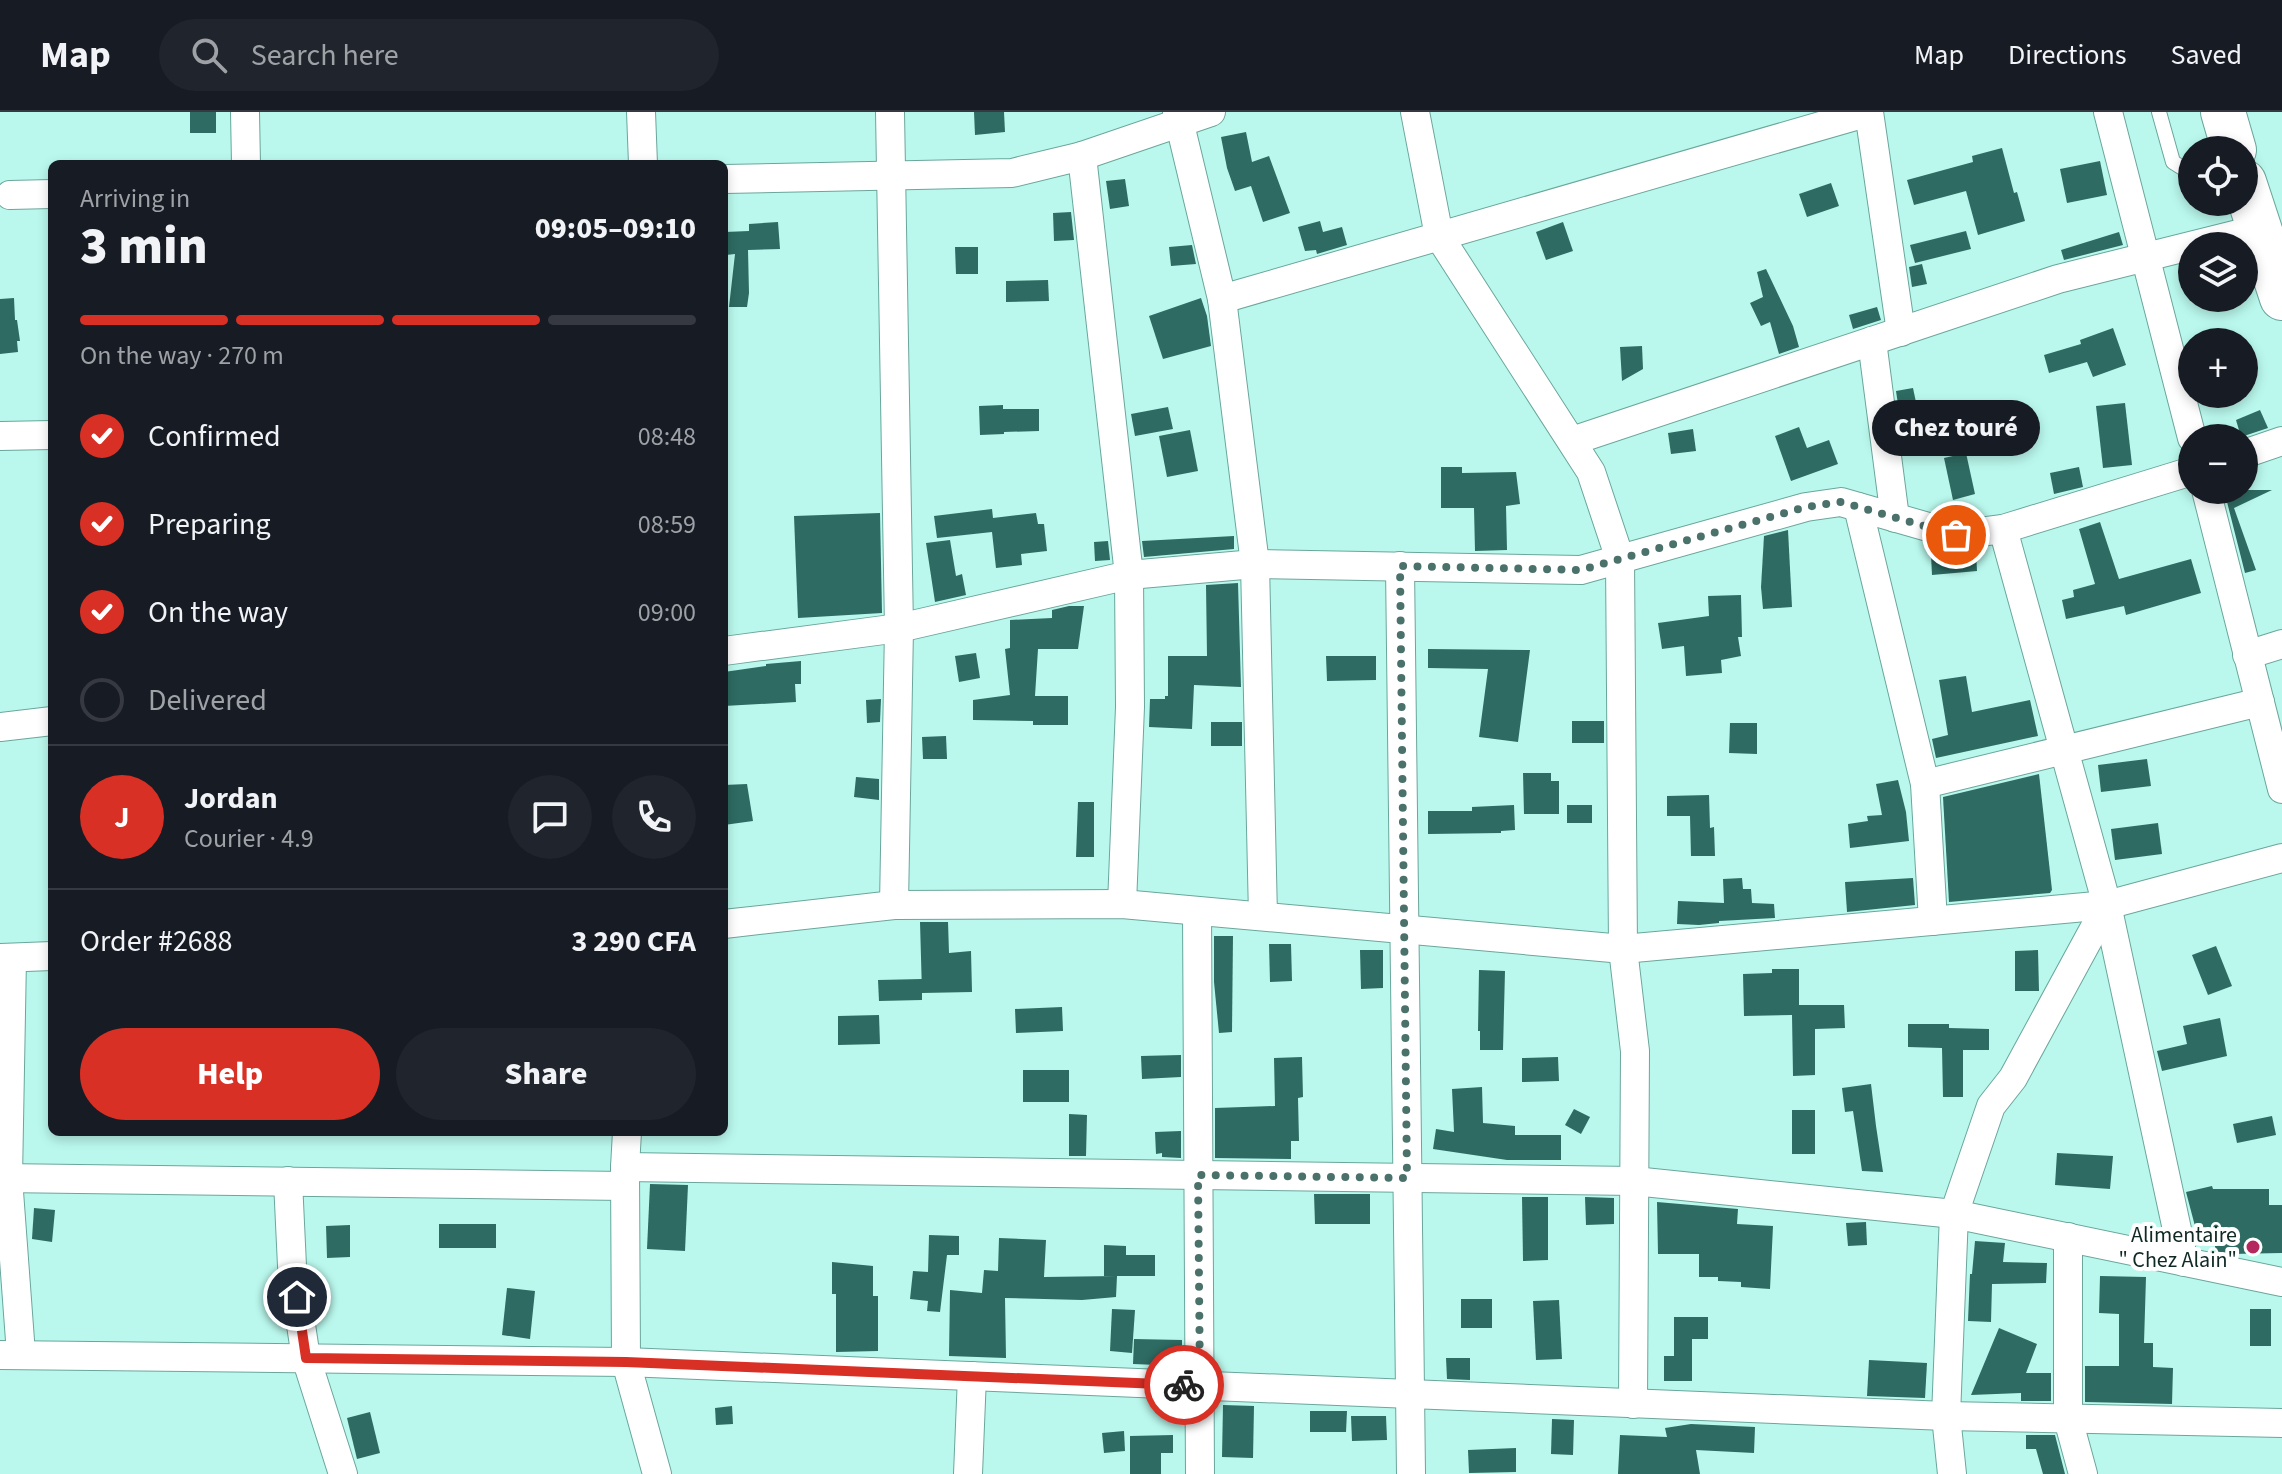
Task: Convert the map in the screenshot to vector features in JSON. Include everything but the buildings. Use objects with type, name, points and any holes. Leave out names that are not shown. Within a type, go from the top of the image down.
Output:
[{"type":"highway","points":[[2223,112],[2230,136]]},
{"type":"highway","points":[[2254,216],[2282,298]]},
{"type":"street","points":[[245,112],[246,160]]},
{"type":"street","points":[[641,112],[643,160]]},
{"type":"street","points":[[890,112],[899,628],[894,905]]},
{"type":"street","points":[[728,179],[1012,173],[1082,156],[1178,117],[1211,112]]},
{"type":"street","points":[[1415,112],[1439,236],[1591,472],[1620,559],[1623,949],[1635,1051],[1633,1404]]},
{"type":"street","points":[[1222,299],[1869,112],[1901,332]]},
{"type":"street","points":[[2108,112],[2188,424]]},
{"type":"street","points":[[1178,117],[1222,299],[1255,564],[1263,916]]},
{"type":"street","points":[[1082,156],[1129,575],[1130,707],[1122,904]]},
{"type":"street","points":[[10,195],[48,194]]},
{"type":"street","points":[[1572,441],[2058,279],[2146,257],[2223,216]]},
{"type":"street","points":[[1872,341],[1895,518]]},
{"type":"street","points":[[0,436],[48,435]]},
{"type":"street","points":[[2258,449],[2282,441]]},
{"type":"street","points":[[728,650],[899,628],[1129,575],[1255,564],[1581,570],[1806,507],[1841,502],[1956,535],[2003,529],[2178,475]]},
{"type":"street","points":[[2209,504],[2282,789]]},
{"type":"street","points":[[1858,507],[1925,784],[1933,921]]},
{"type":"street","points":[[2003,529],[2107,905],[2184,1262]]},
{"type":"street","points":[[1400,566],[1411,1474]]},
{"type":"street","points":[[2247,655],[2282,644]]},
{"type":"street","points":[[1925,784],[2260,702]]},
{"type":"street","points":[[0,727],[48,721]]},
{"type":"street","points":[[728,924],[894,905],[1122,904],[1623,949],[2107,905],[2282,858]]},
{"type":"street","points":[[1952,1474],[1946,1416],[1954,1214],[1991,1106],[2013,1078],[2107,905]]},
{"type":"street","points":[[1197,911],[1200,1474]]},
{"type":"street","points":[[48,956],[6,958],[4,1178],[10,1355],[626,1362],[1946,1416],[2282,1423]]},
{"type":"street","points":[[627,1136],[626,1362],[657,1474]]},
{"type":"street","points":[[4,1178],[288,1181],[625,1176],[1198,1175],[1634,1181],[1954,1214],[2282,1282]]},
{"type":"street","points":[[288,1181],[292,1266],[306,1358],[343,1474]]},
{"type":"street","points":[[2068,1237],[2068,1419],[2083,1474]]},
{"type":"street","points":[[968,1474],[972,1376]]},
{"type":"lane","points":[[2159,112],[2173,162],[2178,165]]},
{"type":"way so far","points":[[1184,1385],[1200,1386],[1198,1175],[1407,1178],[1400,566],[1581,570],[1806,507],[1841,502],[1956,535]]},
{"type":"place","name":"Chez touré","points":[[1956,535]]},
{"type":"place","name":"Alimentaire \" Chez Alain\"","points":[[2253,1247]]},
{"type":"route","points":[[297,1297],[306,1358],[626,1362],[1184,1385]]}]
